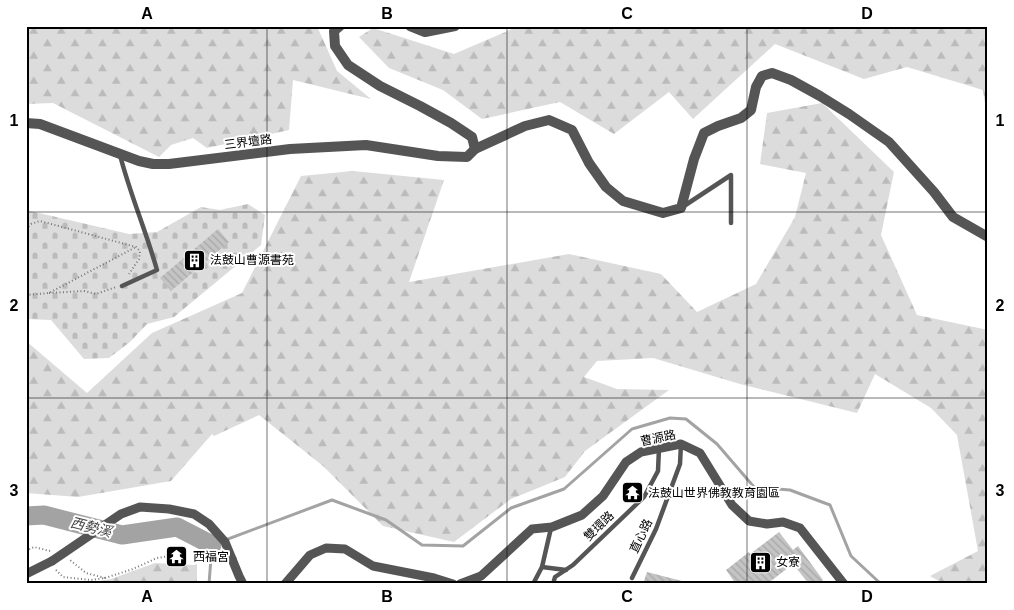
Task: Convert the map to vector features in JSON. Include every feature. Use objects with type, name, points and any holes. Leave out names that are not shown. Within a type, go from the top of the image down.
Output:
[{"type":"street","points":[[340,26],[334,31],[335,46],[348,65],[380,86],[420,106],[472,137],[475,149]]},
{"type":"street","points":[[410,26],[425,32],[455,26]]},
{"type":"street","points":[[681,208],[694,159],[704,133],[741,118],[751,110],[756,87],[762,76],[772,73],[791,80],[820,96],[889,142],[953,216],[988,237]]},
{"type":"street","name":"三界壇路","points":[[26,123],[40,124],[139,162],[169,164],[290,149],[366,145],[438,156],[467,157],[475,149],[525,126],[549,120],[572,130],[589,163],[606,187],[623,201],[663,213],[681,208]]},
{"type":"street","name":"曹源路","points":[[460,584],[481,576],[532,529],[552,527],[582,515],[602,496],[626,462],[641,452],[681,444],[700,453],[732,505],[749,521],[767,524],[783,522],[800,528],[844,584]]},
{"type":"street","points":[[26,574],[121,514],[140,507],[169,509],[194,514],[209,524],[225,542],[244,584]]},
{"type":"street","points":[[285,584],[310,555],[326,548],[345,549],[374,566],[434,578],[453,584]]},
{"type":"lane","points":[[120,154],[126,180],[157,270],[122,286]]},
{"type":"lane","points":[[681,208],[731,175],[730,223]]},
{"type":"lane","name":"直心路","points":[[632,578],[656,529],[680,464],[681,444]]},
{"type":"lane","name":"雙環路","points":[[553,584],[555,577],[574,565],[644,497],[658,471],[659,448]]},
{"type":"lane","points":[[533,584],[542,567],[552,527]]},
{"type":"lane","points":[[542,567],[566,570]]},
{"type":"path","points":[[26,229],[31,224],[40,221],[136,247],[140,251],[138,259],[122,286],[96,294],[84,291],[26,295]]},
{"type":"path","points":[[49,293],[136,247]]},
{"type":"path","points":[[26,551],[34,547],[51,558],[63,577],[91,580],[105,578],[133,569],[157,558],[169,556]]},
{"type":"path","points":[[67,558],[86,573],[105,578]]},
{"type":"green space","points":[[26,26],[317,26],[337,71],[371,99],[293,80],[289,130],[207,148],[193,138],[171,145],[159,157],[53,103],[26,104]]},
{"type":"green space","points":[[519,26],[988,26],[988,123],[983,90],[907,67],[864,79],[775,44],[693,119],[669,92],[614,134],[560,102],[482,119],[443,90],[389,68],[359,37],[373,28],[454,54]]},
{"type":"green space","points":[[822,103],[894,172],[881,235],[917,315],[988,330],[988,584],[944,584],[930,576],[978,551],[957,435],[931,408],[875,374],[857,413],[740,384],[653,358],[597,361],[584,377],[617,389],[669,390],[585,451],[565,477],[511,499],[454,542],[383,526],[323,466],[259,415],[214,436],[212,434],[171,481],[78,497],[26,493],[26,341],[87,393],[152,333],[242,293],[301,176],[353,171],[444,180],[409,282],[569,254],[661,274],[697,312],[756,284],[795,217],[806,173],[760,164],[767,113]]},
{"type":"green space","points":[[248,204],[265,215],[261,245],[174,317],[147,324],[130,342],[109,358],[84,359],[51,320],[26,319],[26,210],[129,234],[157,232],[201,207],[220,210]]},
{"type":"green space","points":[[155,563],[197,564],[197,584],[80,584],[111,579]]},
{"type":"building","name":"法鼓山曹源書苑","points":[[218,229],[229,242],[171,291],[160,278]]},
{"type":"building","name":"女寮","points":[[779,532],[793,550],[798,546],[823,580],[820,584],[809,584],[793,564],[767,584],[736,584],[726,570]]},
{"type":"building","name":"西福宮","points":[[173,553],[181,554],[181,562],[172,561]]},
{"type":"building","points":[[647,572],[682,581],[682,584],[643,584]]},
{"type":"waterway","points":[[209,584],[212,545],[332,500],[386,520],[422,545],[463,546],[511,508],[564,489],[632,429],[670,418],[686,419],[717,444],[754,487],[790,490],[830,505],[851,556],[881,584]]},
{"type":"waterway","name":"西勢溪","points":[[26,516],[44,515],[122,535],[177,527],[212,545]]},
{"type":"place","name":"法鼓山曹源書苑","points":[[194,260]]},
{"type":"place","name":"法鼓山世界佛教教育園區","points":[[632,493]]},
{"type":"place","name":"西福宮","points":[[177,557]]},
{"type":"place","name":"女寮","points":[[760,562]]}]
